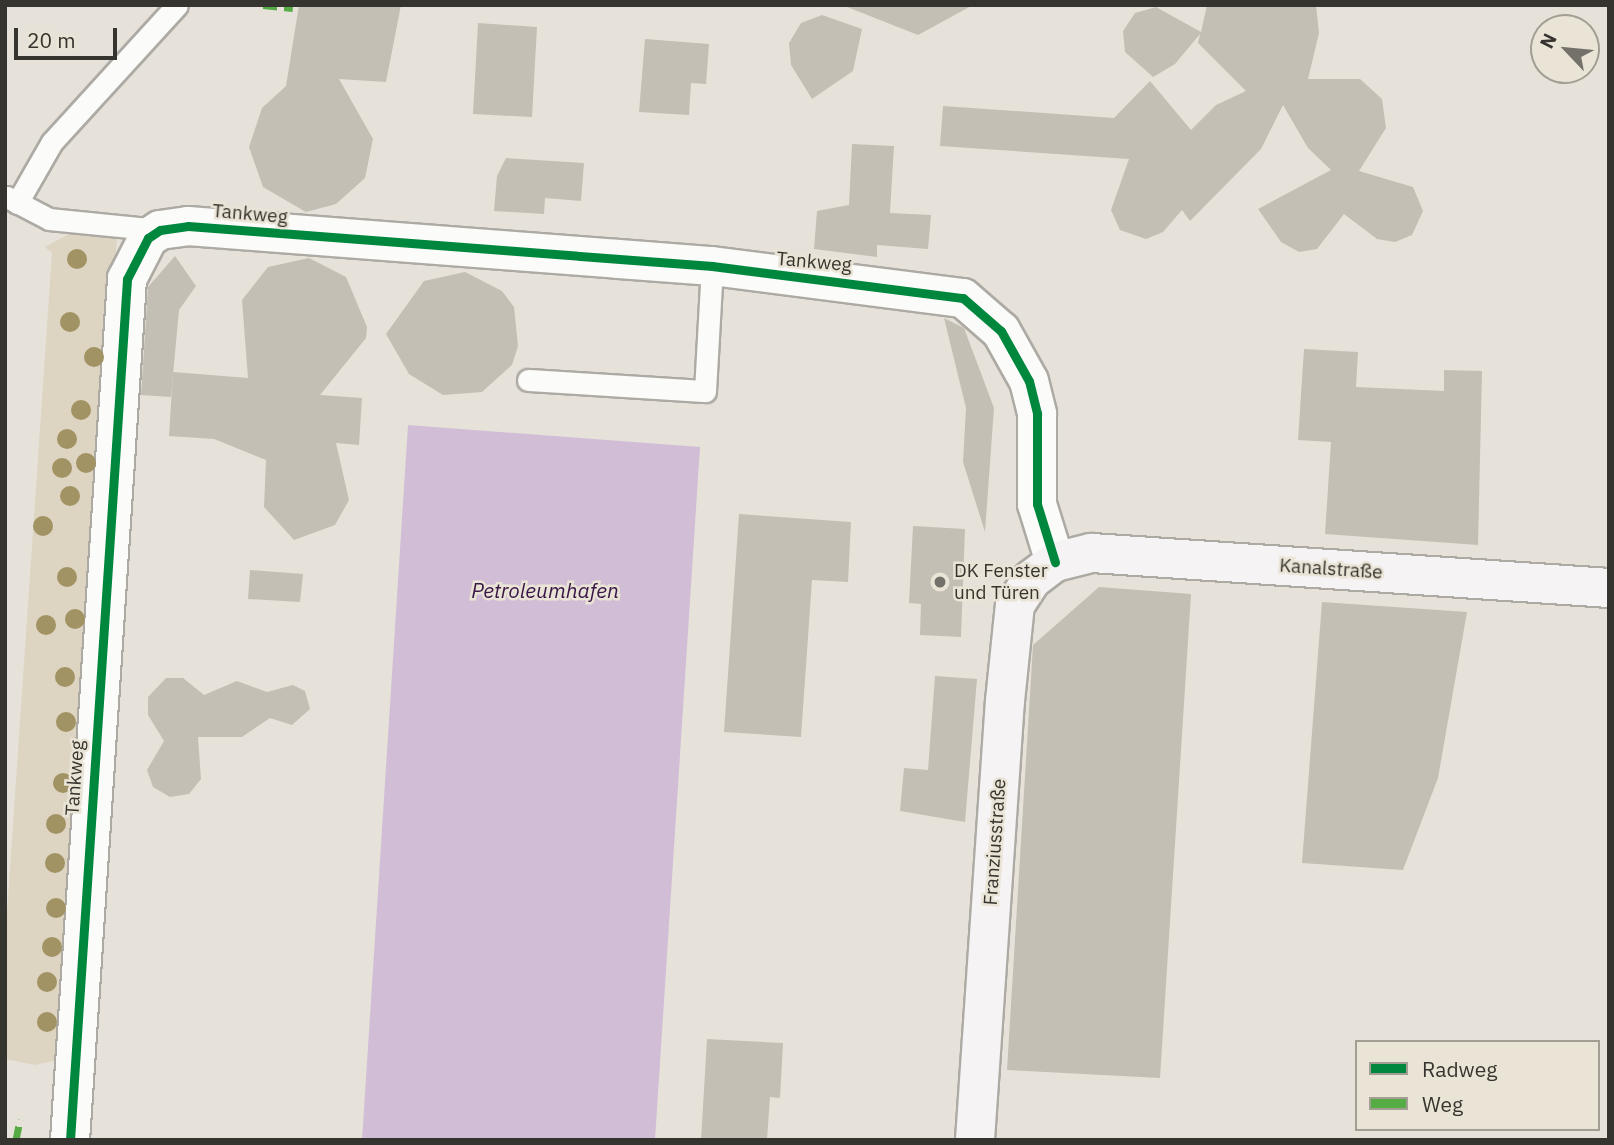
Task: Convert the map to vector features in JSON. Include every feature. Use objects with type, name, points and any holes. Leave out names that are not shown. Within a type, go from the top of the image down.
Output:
[{"type":"main road","name":"Kanalstraße","points":[[1055,562],[1092,553],[1609,587]]},
{"type":"main road","name":"Franziusstraße","points":[[975,1140],[1015,605],[1031,580],[1055,562]]},
{"type":"street","name":"Tankweg","points":[[70,1140],[127,279],[148,237],[159,230],[188,226],[712,266],[935,290],[980,310],[1018,356],[1029,381],[1037,414],[1037,504],[1055,562]]},
{"type":"lane","points":[[159,230],[49,219],[11,200],[52,142],[177,5]]},
{"type":"lane","points":[[527,380],[705,391],[712,266]]},
{"type":"shaded area","points":[[69,234],[117,237],[58,1060],[35,1065],[5,1059],[5,942],[52,253],[45,247]]},
{"type":"water","name":"Petroleumhafen","points":[[408,425],[700,447],[655,1140],[362,1140]]},
{"type":"building","points":[[299,5],[401,5],[386,82],[339,79],[373,139],[365,178],[336,204],[306,212],[263,187],[249,147],[262,108],[286,86]]},
{"type":"building","points":[[842,5],[973,5],[918,35]]},
{"type":"building","points":[[1207,5],[1316,5],[1319,33],[1308,79],[1360,79],[1382,99],[1386,128],[1359,171],[1413,187],[1423,211],[1412,235],[1395,242],[1377,239],[1344,214],[1317,249],[1299,252],[1281,242],[1258,209],[1331,170],[1308,148],[1283,105],[1261,149],[1190,221],[1182,210],[1163,232],[1146,239],[1120,230],[1111,210],[1129,159],[940,146],[943,106],[1114,118],[1150,81],[1191,130],[1216,105],[1246,91],[1198,43],[1200,34],[1175,64],[1153,77],[1125,52],[1123,31],[1135,13],[1156,7],[1201,32]]},
{"type":"building","points":[[822,15],[862,29],[853,71],[812,99],[791,65],[789,43],[801,23]]},
{"type":"building","points":[[478,23],[537,27],[532,117],[473,114]]},
{"type":"building","points":[[645,39],[709,44],[706,84],[691,83],[689,115],[639,112]]},
{"type":"building","points":[[852,144],[894,146],[890,213],[931,215],[928,249],[877,245],[877,257],[814,249],[817,211],[849,205]]},
{"type":"building","points":[[506,158],[584,163],[581,201],[545,198],[544,214],[494,211],[497,176]]},
{"type":"building","points":[[175,256],[196,286],[179,310],[171,397],[141,395],[148,287]]},
{"type":"building","points":[[309,258],[346,277],[367,327],[366,338],[320,395],[362,398],[359,445],[336,443],[349,500],[335,525],[294,540],[264,507],[266,460],[214,439],[169,436],[173,372],[248,378],[242,300],[268,267]]},
{"type":"building","points":[[465,272],[502,291],[514,307],[518,346],[512,365],[482,392],[443,395],[409,374],[386,334],[424,281]]},
{"type":"building","points":[[944,318],[964,328],[994,408],[985,532],[963,462],[966,408]]},
{"type":"building","points":[[1304,349],[1358,352],[1356,387],[1444,391],[1444,370],[1482,371],[1478,545],[1325,534],[1331,442],[1298,440]]},
{"type":"building","points":[[739,514],[851,522],[848,582],[812,580],[801,737],[724,732]]},
{"type":"building","points":[[913,526],[965,529],[961,637],[920,635],[921,604],[909,603]]},
{"type":"building","points":[[250,570],[303,574],[300,602],[248,599]]},
{"type":"building","points":[[1099,587],[1191,594],[1160,1078],[1007,1070],[1033,645]]},
{"type":"building","points":[[1322,602],[1467,612],[1438,778],[1403,870],[1302,863]]},
{"type":"building","points":[[935,676],[977,679],[965,822],[900,811],[904,768],[928,770]]},
{"type":"building","points":[[166,678],[183,678],[204,695],[237,681],[267,692],[293,685],[305,691],[310,709],[292,725],[270,718],[242,737],[198,737],[201,779],[189,794],[170,797],[153,787],[147,770],[164,741],[148,715],[148,697]]},
{"type":"building","points":[[707,1039],[783,1043],[780,1098],[770,1097],[767,1140],[701,1140]]},
{"type":"marked path","points":[[263,5],[293,8]]},
{"type":"marked path","points":[[16,1140],[20,1119]]},
{"type":"cycle path","points":[[70,1140],[127,279],[148,238],[160,230],[188,226],[712,266],[963,298],[1001,331],[1029,381],[1037,414],[1037,504],[1055,562]]},
{"type":"place","name":"DK Fenster und Türen","points":[[940,582]]}]
